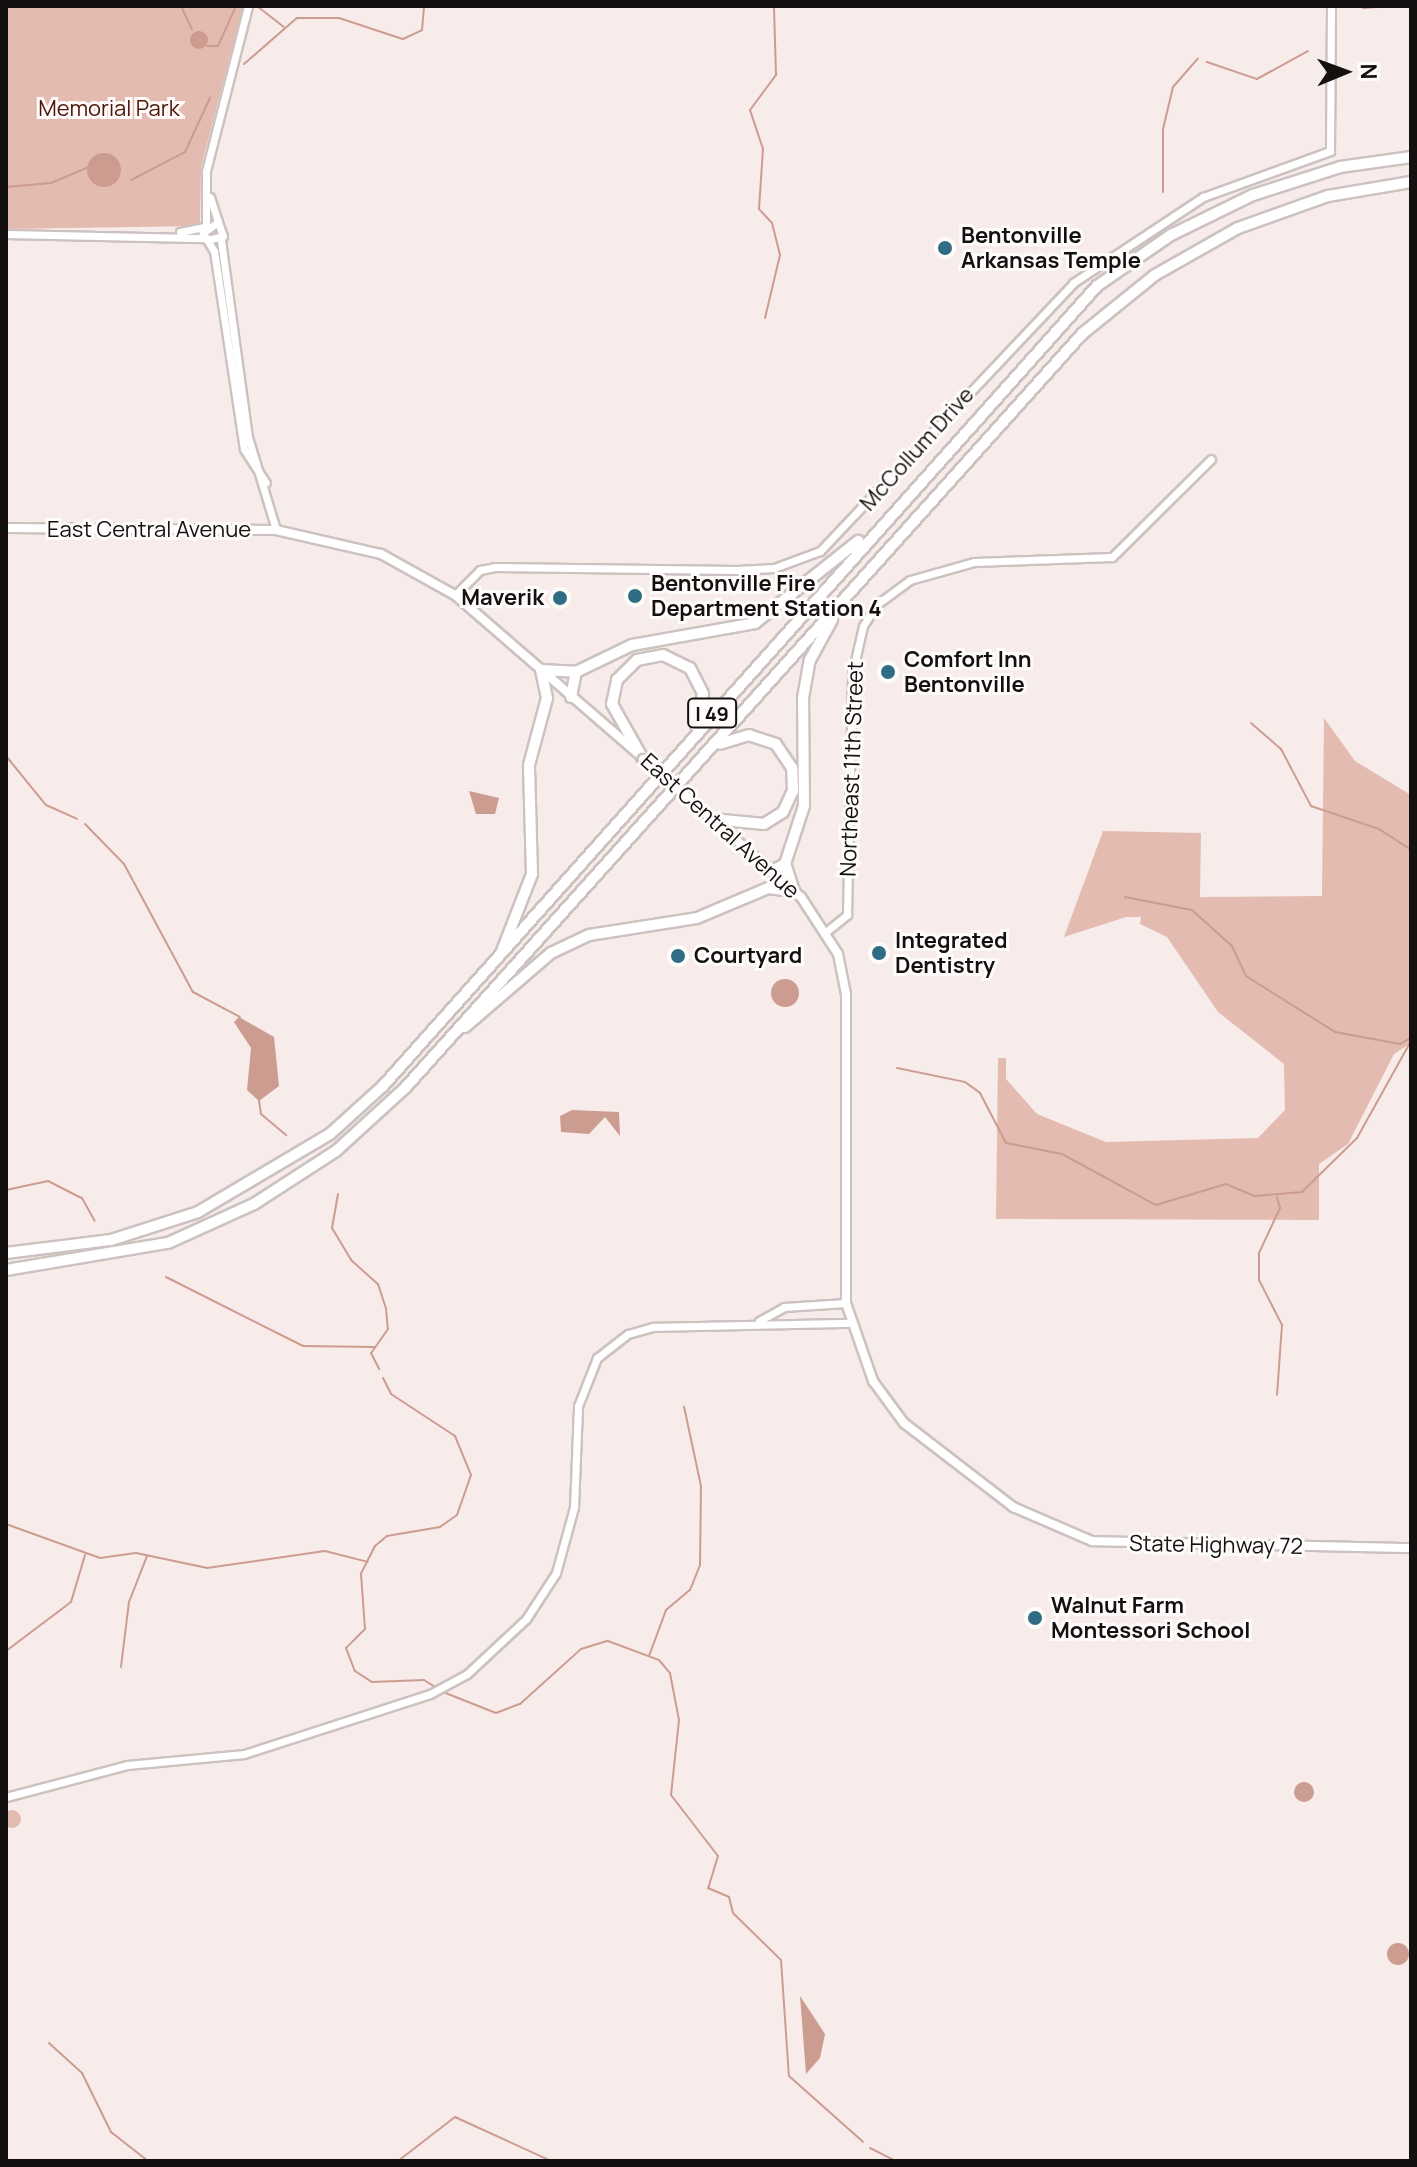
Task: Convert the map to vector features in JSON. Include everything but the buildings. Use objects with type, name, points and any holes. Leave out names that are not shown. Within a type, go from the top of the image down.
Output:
[{"type":"highway","name":"I 49","points":[[6,1253],[154,1228],[277,1171],[351,1118],[502,955],[1054,328],[1133,259],[1253,195],[1340,167],[1411,157]]},
{"type":"highway","name":"I 49","points":[[6,1270],[122,1255],[254,1204],[369,1123],[708,753],[1082,334],[1155,275],[1282,210],[1411,182]]},
{"type":"highway","points":[[502,955],[532,874],[529,765],[547,698],[541,670],[576,672],[632,645],[767,618],[882,522]]},
{"type":"highway","points":[[459,1028],[551,953],[589,935],[697,918],[768,888],[794,891],[785,864],[804,806],[810,660],[864,576]]},
{"type":"highway","points":[[643,759],[612,704],[617,680],[637,660],[674,658],[696,675],[703,702],[689,740]]},
{"type":"highway","points":[[571,697],[576,672]]},
{"type":"highway","points":[[708,753],[736,737],[764,737],[786,754],[794,775],[791,799],[770,821],[749,827],[713,819]]},
{"type":"highway","points":[[761,865],[772,871],[785,864]]},
{"type":"main road","name":"East Central Avenue","points":[[6,528],[276,530],[381,554],[455,595],[794,891],[827,931],[846,994],[846,1303],[850,1323],[873,1381],[904,1423],[1027,1515]]},
{"type":"main road","name":"State Highway 72","points":[[1027,1515],[1092,1541],[1128,1546],[1411,1548]]},
{"type":"street","points":[[248,6],[207,188],[205,226],[244,449],[266,483]]},
{"type":"street","name":"McCollum Drive","points":[[455,595],[480,570],[495,567],[737,570],[774,568],[820,551],[1073,283],[1203,197],[1330,151],[1331,6]]},
{"type":"street","points":[[207,188],[221,239],[248,437],[266,483],[276,530]]},
{"type":"street","points":[[174,233],[218,222]]},
{"type":"street","points":[[6,234],[174,233],[221,239]]},
{"type":"street","name":"Northeast 11th Street","points":[[827,931],[847,915],[852,674],[863,626],[876,605],[910,580],[974,562],[1112,557],[1211,459]]},
{"type":"street","points":[[759,1321],[784,1307],[846,1303]]},
{"type":"street","points":[[6,1797],[127,1765],[244,1754],[430,1694],[467,1674],[526,1619],[556,1573],[574,1507],[580,1395],[597,1358],[628,1334],[653,1327],[759,1321],[850,1323]]},
{"type":"green space","name":"Memorial Park","points":[[6,6],[243,6],[201,167],[200,226],[6,229]]},
{"type":"green space","points":[[1324,718],[1355,761],[1411,795],[1411,1043],[1394,1054],[1348,1144],[1319,1164],[1319,1220],[996,1219],[998,1058],[1006,1058],[1006,1079],[1037,1114],[1106,1142],[1258,1138],[1285,1110],[1284,1064],[1218,1012],[1167,937],[1140,924],[1141,917],[1126,917],[1064,937],[1103,831],[1201,833],[1200,897],[1322,896]]},
{"type":"green space","points":[[8,1810],[16,1810],[21,1819],[19,1826],[8,1828],[3,1823],[3,1815]]},
{"type":"shaded area","points":[[195,31],[203,31],[208,40],[206,47],[195,49],[190,44],[190,36]]},
{"type":"shaded area","points":[[104,153],[116,158],[121,170],[116,182],[104,187],[92,182],[87,170],[92,158]]},
{"type":"shaded area","points":[[469,791],[499,798],[495,814],[476,814]]},
{"type":"shaded area","points":[[785,979],[795,983],[799,993],[795,1003],[785,1007],[775,1003],[771,993],[775,983]]},
{"type":"shaded area","points":[[239,1017],[274,1037],[279,1086],[259,1101],[247,1090],[251,1048],[234,1022]]},
{"type":"shaded area","points":[[572,1110],[619,1112],[620,1136],[605,1117],[589,1134],[561,1132],[560,1116]]},
{"type":"shaded area","points":[[1300,1782],[1308,1782],[1314,1792],[1308,1802],[1300,1802],[1294,1796],[1294,1788]]},
{"type":"shaded area","points":[[1398,1943],[1406,1946],[1409,1954],[1406,1962],[1398,1965],[1390,1962],[1387,1954],[1390,1946]]},
{"type":"shaded area","points":[[800,1996],[825,2034],[820,2058],[806,2074]]},
{"type":"waterway","points":[[181,6],[192,30]]},
{"type":"waterway","points":[[207,46],[218,46],[236,6]]},
{"type":"waterway","points":[[257,6],[284,27]]},
{"type":"waterway","points":[[244,64],[297,18],[339,18],[403,39],[422,30],[424,6]]},
{"type":"waterway","points":[[765,318],[780,255],[772,223],[759,209],[763,149],[750,110],[776,75],[774,6]]},
{"type":"waterway","points":[[1363,8],[1390,6]]},
{"type":"waterway","points":[[1207,62],[1257,79],[1308,51]]},
{"type":"waterway","points":[[1163,192],[1163,129],[1173,87],[1198,58]]},
{"type":"waterway","points":[[131,180],[185,152],[210,98]]},
{"type":"waterway","points":[[6,187],[51,183],[87,168]]},
{"type":"waterway","points":[[1251,723],[1281,749],[1311,806],[1379,829],[1411,850]]},
{"type":"waterway","points":[[6,756],[46,805],[77,819]]},
{"type":"waterway","points":[[85,824],[124,864],[193,992],[240,1017]]},
{"type":"waterway","points":[[1125,897],[1192,910],[1232,946],[1246,976],[1335,1032],[1400,1044],[1411,1038]]},
{"type":"waterway","points":[[897,1068],[965,1082],[980,1093],[1006,1143],[1062,1154],[1156,1205],[1226,1184],[1254,1196],[1302,1192],[1357,1138],[1411,1041]]},
{"type":"waterway","points":[[259,1100],[261,1114],[286,1135]]},
{"type":"waterway","points":[[6,1190],[48,1181],[82,1198],[95,1221]]},
{"type":"waterway","points":[[338,1194],[332,1228],[351,1260],[378,1284],[386,1308],[388,1329],[371,1353],[379,1369]]},
{"type":"waterway","points":[[1277,1197],[1280,1208],[1259,1253],[1259,1280],[1282,1325],[1277,1395]]},
{"type":"waterway","points":[[166,1277],[303,1346],[374,1347]]},
{"type":"waterway","points":[[383,1378],[391,1394],[455,1436],[471,1475],[457,1515],[440,1527],[387,1536],[375,1546],[361,1574],[365,1629],[346,1648],[355,1671],[372,1682],[424,1680],[435,1687]]},
{"type":"waterway","points":[[649,1656],[666,1610],[690,1590],[700,1565],[701,1486],[684,1407]]},
{"type":"waterway","points":[[6,1524],[100,1558],[136,1553],[207,1568],[325,1551],[368,1562]]},
{"type":"waterway","points":[[6,1651],[71,1602],[85,1555]]},
{"type":"waterway","points":[[121,1667],[129,1602],[147,1556]]},
{"type":"waterway","points":[[443,1692],[496,1713],[520,1704],[581,1649],[608,1641],[659,1660],[670,1673],[679,1720],[671,1795],[718,1856],[708,1888],[729,1897],[733,1913],[781,1960],[789,2076],[863,2142]]},
{"type":"waterway","points":[[49,2043],[82,2073],[111,2132],[148,2161]]},
{"type":"waterway","points":[[398,2161],[455,2117],[551,2161]]},
{"type":"waterway","points":[[870,2148],[895,2161]]},
{"type":"waterway","points":[[595,2161],[611,2161]]},
{"type":"place","name":"Bentonville Arkansas Temple","points":[[945,248]]},
{"type":"place","name":"Bentonville Fire Department Station 4","points":[[635,596]]},
{"type":"place","name":"Maverik","points":[[560,598]]},
{"type":"place","name":"Comfort Inn Bentonville","points":[[888,672]]},
{"type":"place","name":"Integrated Dentistry","points":[[879,953]]},
{"type":"place","name":"Courtyard","points":[[678,956]]},
{"type":"place","name":"Walnut Farm Montessori School","points":[[1035,1618]]}]
